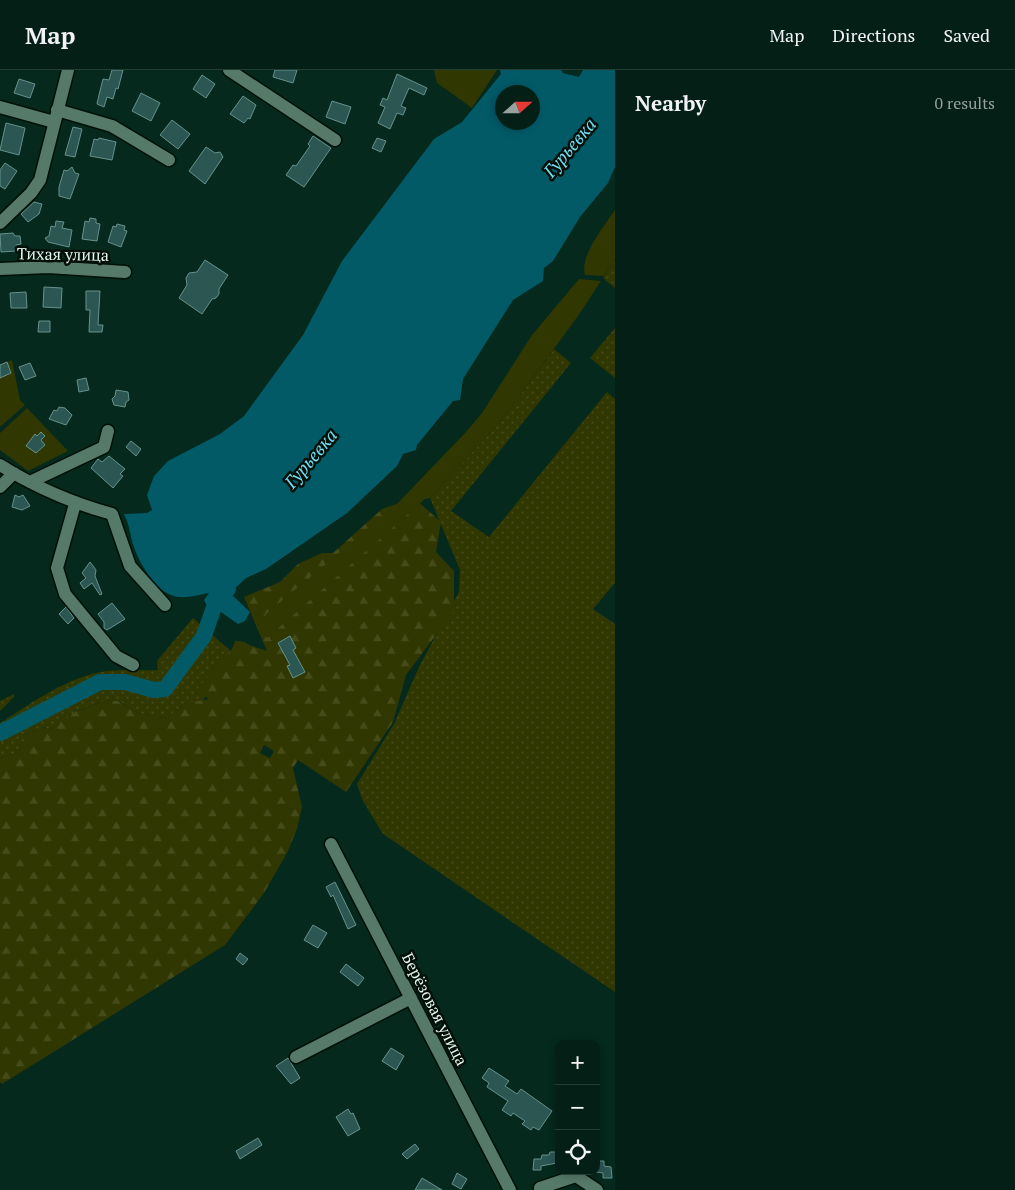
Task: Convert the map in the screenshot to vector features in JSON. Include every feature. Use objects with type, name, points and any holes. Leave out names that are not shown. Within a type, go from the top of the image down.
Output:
[{"type":"street","points":[[0,224],[32,194],[40,180],[68,70]]},
{"type":"street","points":[[228,70],[335,140]]},
{"type":"street","points":[[0,107],[112,126],[169,160]]},
{"type":"street","name":"Тихая улица","points":[[0,269],[48,267],[125,272]]},
{"type":"street","points":[[30,482],[104,447],[108,431]]},
{"type":"street","points":[[0,464],[30,482],[75,504],[112,514],[130,566],[165,605]]},
{"type":"street","points":[[0,487],[14,473]]},
{"type":"street","points":[[75,504],[57,568],[65,594],[116,656],[133,666]]},
{"type":"street","name":"Берёзовая улица","points":[[331,844],[510,1190]]},
{"type":"street","points":[[296,1057],[411,998]]},
{"type":"street","points":[[540,1188],[576,1176],[597,1190]]},
{"type":"green space","points":[[434,70],[497,70],[472,108],[437,83]]},
{"type":"green space","points":[[615,210],[615,259],[604,276],[585,275],[584,267],[589,250]]},
{"type":"green space","points":[[615,259],[615,288],[603,278]]},
{"type":"green space","points":[[579,279],[601,281],[578,316],[501,421],[430,498],[425,499],[267,638],[258,625],[264,620],[266,614],[392,509],[465,433],[482,413],[532,335]]},
{"type":"green space","points":[[615,328],[615,378],[590,358]]},
{"type":"green space","points":[[554,349],[571,363],[451,511],[489,537],[607,392],[615,399],[615,583],[593,609],[615,624],[615,992],[383,834],[363,801],[357,784],[394,724],[419,667],[459,592],[460,570],[430,498],[501,421]]},
{"type":"green space","points":[[12,360],[20,400],[25,405],[0,427],[0,365]]},
{"type":"green space","points":[[27,408],[68,451],[28,471],[0,450],[0,433]]},
{"type":"green space","points":[[414,498],[441,522],[436,552],[454,571],[454,611],[406,675],[393,722],[346,792],[298,760],[293,768],[302,807],[297,829],[287,853],[264,893],[225,945],[2,1084],[0,1082],[0,758],[19,753],[23,735],[43,727],[50,730],[77,711],[109,700],[118,701],[139,714],[164,718],[170,716],[183,704],[209,699],[196,690],[232,649],[235,641],[245,642],[267,651],[244,597],[280,582],[298,564],[322,553],[333,553],[382,509]],"holes":[[[264,745],[274,751],[270,758],[260,753]]]},
{"type":"green space","points":[[193,618],[232,652],[202,702],[183,704],[170,716],[164,718],[139,714],[119,701],[109,700],[79,710],[50,730],[44,727],[23,735],[19,753],[0,758],[0,723],[51,691],[78,678],[107,671],[158,670],[157,661]]},
{"type":"green space","points":[[14,694],[14,697],[0,711],[0,701]]},
{"type":"water","points":[[500,70],[561,70],[563,73],[579,77],[583,70],[615,70],[615,167],[608,183],[580,217],[553,261],[544,268],[543,281],[513,300],[463,379],[460,400],[453,401],[417,445],[416,450],[403,454],[397,466],[347,513],[266,569],[246,578],[230,593],[250,612],[245,621],[238,624],[214,607],[206,604],[204,600],[209,593],[180,597],[165,592],[148,575],[140,561],[124,514],[147,513],[152,510],[147,495],[154,476],[168,461],[220,434],[244,416],[303,335],[342,261],[434,139],[462,122],[501,74]]},
{"type":"building","points":[[112,70],[123,70],[113,99],[107,97],[104,107],[97,104],[103,79],[109,80]]},
{"type":"building","points":[[275,70],[297,70],[293,83],[273,77]]},
{"type":"building","points":[[397,74],[427,88],[424,95],[409,88],[401,106],[406,108],[403,115],[397,113],[390,129],[378,123],[385,107],[380,105],[383,98],[387,100]]},
{"type":"building","points":[[202,75],[215,84],[206,98],[193,89]]},
{"type":"building","points":[[19,79],[35,84],[30,98],[14,93]]},
{"type":"building","points":[[141,93],[160,103],[151,121],[132,111]]},
{"type":"building","points":[[243,96],[256,105],[250,119],[248,118],[244,123],[230,114]]},
{"type":"building","points":[[332,101],[351,107],[345,124],[326,117]]},
{"type":"building","points":[[172,120],[190,134],[178,149],[160,135]]},
{"type":"building","points":[[6,123],[25,128],[19,155],[0,150]]},
{"type":"building","points":[[73,127],[82,129],[75,157],[65,155]]},
{"type":"building","points":[[313,136],[331,148],[304,187],[286,175],[293,165],[296,166],[310,146],[308,144]]},
{"type":"building","points":[[99,138],[116,142],[112,160],[90,156],[94,139],[98,140]]},
{"type":"building","points":[[377,138],[386,141],[381,152],[372,148]]},
{"type":"building","points":[[206,147],[215,153],[220,152],[223,157],[205,184],[189,171]]},
{"type":"building","points":[[5,163],[17,171],[5,189],[0,186],[0,170]]},
{"type":"building","points":[[72,167],[75,173],[79,174],[70,199],[59,196],[59,187],[64,170],[67,171]]},
{"type":"building","points":[[34,202],[42,204],[39,214],[28,222],[21,214]]},
{"type":"building","points":[[90,218],[96,219],[96,223],[100,224],[97,241],[82,239],[85,221],[89,222]]},
{"type":"building","points":[[56,221],[64,222],[62,228],[72,230],[69,247],[48,242],[45,238],[49,236],[51,226],[55,227]]},
{"type":"building","points":[[117,224],[125,226],[124,230],[127,231],[121,247],[108,242],[113,226],[116,227]]},
{"type":"building","points":[[13,233],[15,236],[20,236],[21,244],[16,245],[17,251],[1,252],[0,234]]},
{"type":"building","points":[[205,260],[228,275],[219,289],[219,294],[216,298],[212,299],[202,314],[179,298],[187,285],[186,278],[189,273],[197,272]]},
{"type":"building","points":[[44,287],[62,288],[61,308],[43,307]]},
{"type":"building","points":[[86,291],[100,291],[98,325],[103,325],[102,332],[89,332],[90,310],[86,310]]},
{"type":"building","points":[[26,292],[27,308],[11,308],[10,293]]},
{"type":"building","points":[[39,321],[50,321],[50,332],[38,332]]},
{"type":"building","points":[[7,362],[11,373],[0,378],[0,365]]},
{"type":"building","points":[[30,363],[36,376],[25,380],[19,367]]},
{"type":"building","points":[[86,378],[89,390],[79,392],[77,380]]},
{"type":"building","points":[[116,390],[128,392],[129,400],[126,402],[125,407],[114,405],[112,399],[115,396]]},
{"type":"building","points":[[59,407],[65,408],[72,415],[66,425],[49,419],[54,410],[57,411]]},
{"type":"building","points":[[41,432],[45,436],[41,440],[45,445],[36,453],[26,446],[35,434],[37,436]]},
{"type":"building","points":[[131,441],[141,449],[136,456],[126,447]]},
{"type":"building","points":[[109,456],[125,469],[120,474],[123,476],[113,488],[91,468],[98,459],[102,462]]},
{"type":"building","points":[[15,495],[19,497],[23,495],[30,506],[22,510],[12,507]]},
{"type":"building","points":[[90,562],[96,570],[95,576],[102,594],[100,595],[92,583],[84,589],[80,583],[86,578],[82,573]]},
{"type":"building","points":[[112,603],[125,619],[107,630],[104,628],[104,622],[98,614]]},
{"type":"building","points":[[66,607],[74,618],[68,624],[59,614]]},
{"type":"building","points":[[290,636],[296,648],[293,650],[305,672],[293,678],[287,666],[290,665],[278,643]]},
{"type":"building","points":[[335,882],[356,925],[348,929],[333,895],[331,897],[326,887]]},
{"type":"building","points":[[313,925],[327,933],[318,948],[304,940]]},
{"type":"building","points":[[240,953],[248,959],[243,965],[236,959]]},
{"type":"building","points":[[346,964],[364,978],[358,986],[340,972]]},
{"type":"building","points":[[391,1048],[404,1056],[396,1070],[382,1061]]},
{"type":"building","points":[[288,1058],[300,1078],[291,1084],[276,1066]]},
{"type":"building","points":[[489,1068],[509,1081],[505,1086],[517,1094],[521,1089],[552,1111],[539,1130],[533,1127],[531,1130],[522,1124],[525,1121],[513,1113],[511,1116],[502,1110],[508,1101],[487,1087],[489,1083],[482,1078]]},
{"type":"building","points":[[348,1109],[351,1114],[353,1113],[360,1129],[348,1136],[336,1117]]},
{"type":"building","points":[[258,1138],[262,1145],[240,1159],[236,1151]]},
{"type":"building","points":[[415,1144],[419,1149],[407,1159],[402,1154]]},
{"type":"building","points":[[550,1152],[555,1152],[555,1163],[541,1166],[541,1170],[533,1170],[534,1159],[541,1159],[542,1155],[549,1155]]},
{"type":"building","points":[[600,1161],[604,1161],[604,1166],[611,1167],[612,1178],[603,1178],[603,1173],[600,1173]]},
{"type":"building","points":[[457,1173],[467,1179],[461,1189],[452,1184]]},
{"type":"building","points":[[422,1178],[442,1190],[415,1190]]},
{"type":"waterway","name":"Гурьевка","points":[[0,733],[100,682],[125,682],[154,690],[165,689],[204,636],[214,607],[228,589]]}]
